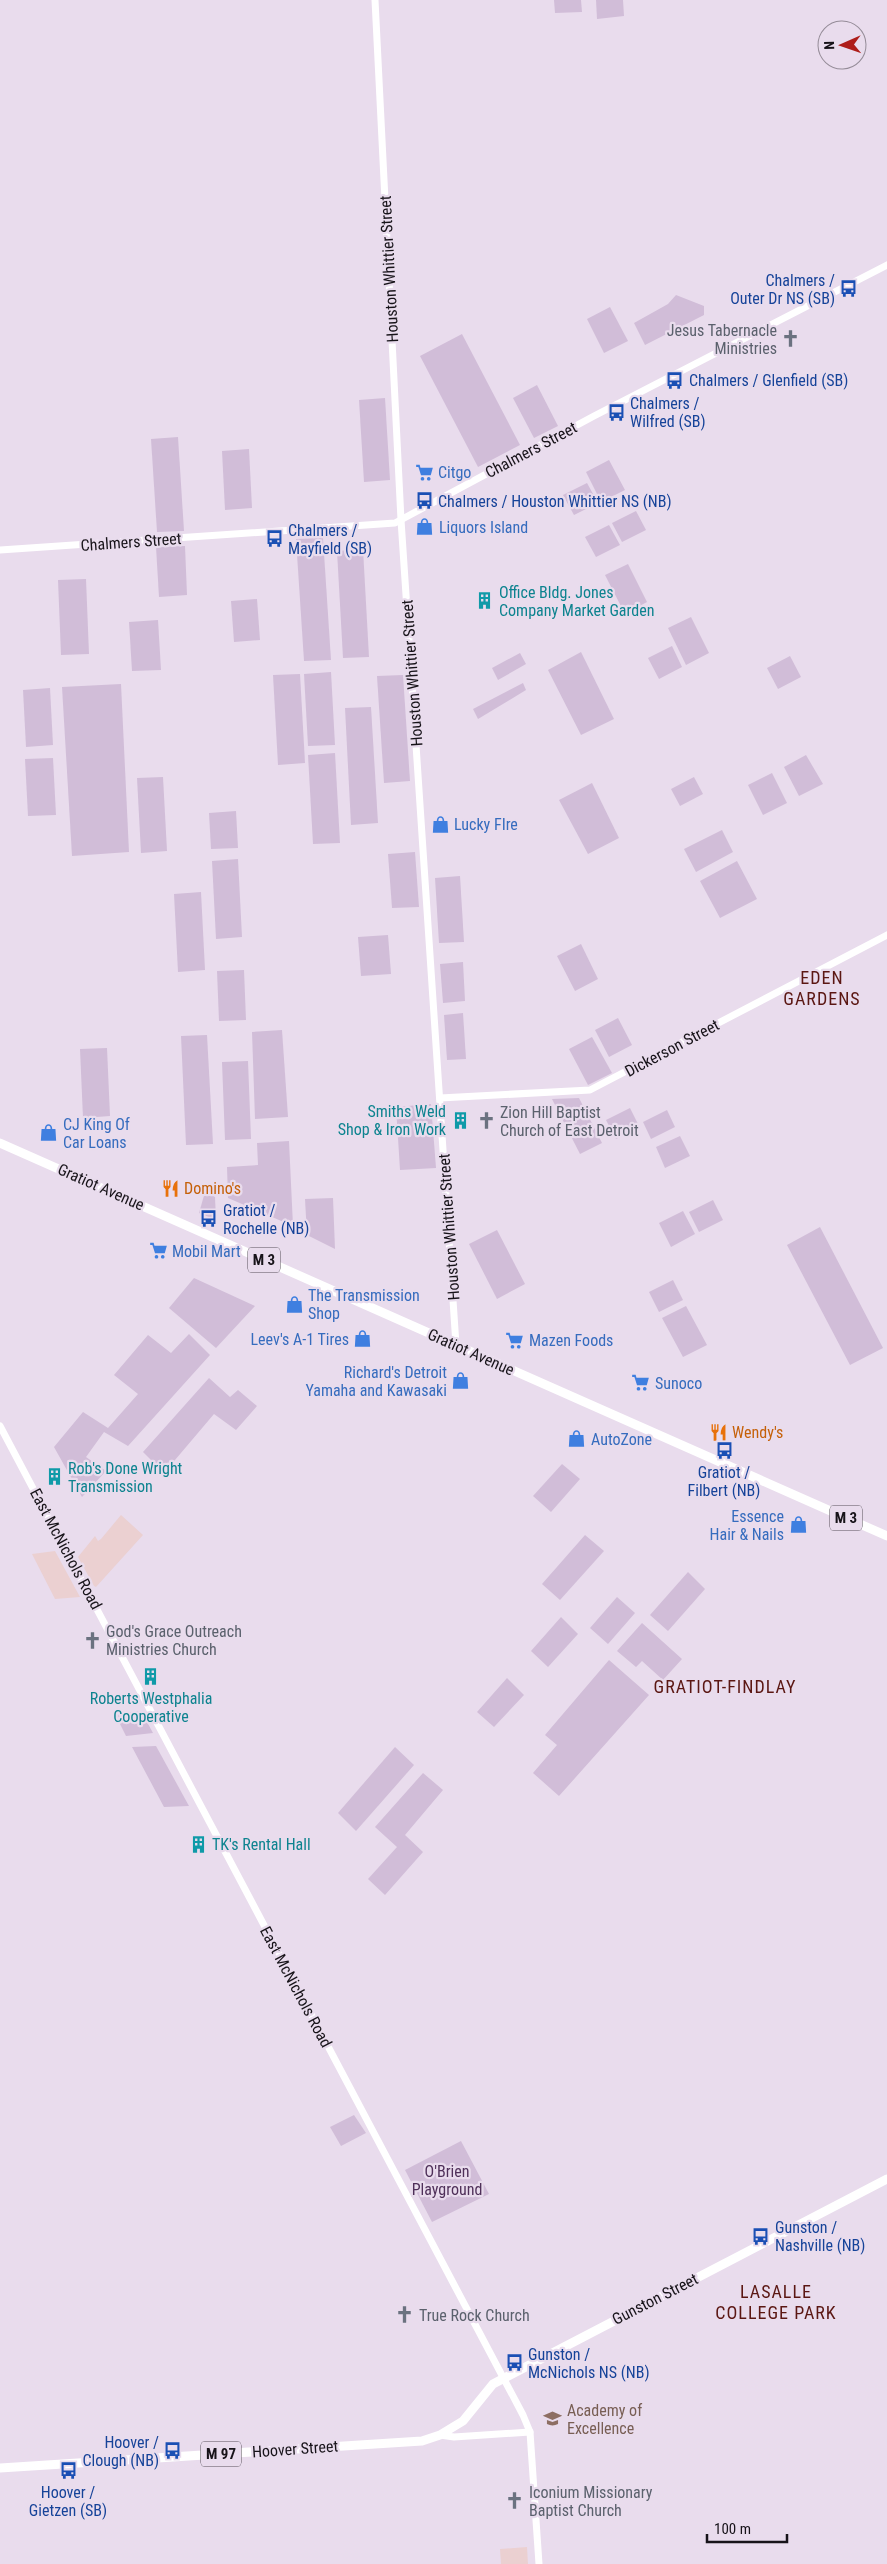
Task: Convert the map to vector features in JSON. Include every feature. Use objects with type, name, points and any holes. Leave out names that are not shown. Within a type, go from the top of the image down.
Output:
[{"type":"main road","name":"Gratiot Avenue","points":[[0,1143],[887,1536]]},
{"type":"main road","name":"Gunston Street","points":[[503,2378],[887,2179]]},
{"type":"main road","name":"M 97","points":[[440,2435],[463,2420],[489,2388],[503,2378]]},
{"type":"main road","name":"Hoover Street","points":[[0,2468],[412,2441],[440,2435]]},
{"type":"street","name":"Houston Whittier Street","points":[[375,0],[401,520],[456,1345]]},
{"type":"street","name":"Chalmers Street","points":[[0,550],[393,524],[600,413],[887,264]]},
{"type":"street","name":"Dickerson Street","points":[[440,1098],[590,1090],[887,935]]},
{"type":"street","name":"East McNichols Road","points":[[0,1426],[530,2432],[539,2564]]},
{"type":"street","name":"Hoover Street","points":[[440,2435],[463,2437],[530,2432]]},
{"type":"shaded area","points":[[121,1515],[143,1535],[96,1587],[78,1557],[95,1536],[98,1541],[101,1539]]},
{"type":"shaded area","points":[[55,1551],[80,1597],[55,1599],[32,1554]]},
{"type":"shaded area","points":[[527,2547],[528,2564],[501,2564],[500,2549]]},
{"type":"green space","points":[[554,0],[581,0],[582,12],[555,13]]},
{"type":"green space","points":[[596,0],[623,0],[624,16],[597,19]]},
{"type":"green space","points":[[676,295],[704,306],[704,315],[645,345],[634,323],[668,304]]},
{"type":"green space","points":[[610,307],[628,341],[604,353],[587,319]]},
{"type":"green space","points":[[462,334],[520,445],[478,467],[420,356]]},
{"type":"green space","points":[[537,385],[558,426],[534,438],[513,398]]},
{"type":"green space","points":[[385,398],[390,480],[364,482],[359,400]]},
{"type":"green space","points":[[178,437],[184,531],[157,532],[151,439]]},
{"type":"green space","points":[[249,449],[252,508],[225,510],[222,451]]},
{"type":"green space","points":[[609,460],[625,490],[601,502],[586,472]]},
{"type":"green space","points":[[587,483],[598,503],[574,515],[563,495]]},
{"type":"green space","points":[[636,511],[646,530],[622,542],[612,523]]},
{"type":"green space","points":[[609,525],[620,545],[596,557],[585,537]]},
{"type":"green space","points":[[323,538],[331,660],[304,661],[296,539]]},
{"type":"green space","points":[[185,546],[187,595],[159,597],[156,547]]},
{"type":"green space","points":[[363,549],[369,657],[343,658],[337,551]]},
{"type":"green space","points":[[628,564],[647,602],[625,614],[605,575]]},
{"type":"green space","points":[[86,579],[89,654],[61,655],[58,580]]},
{"type":"green space","points":[[257,599],[260,640],[234,642],[231,601]]},
{"type":"green space","points":[[691,617],[709,653],[686,665],[668,628]]},
{"type":"green space","points":[[158,620],[161,670],[132,671],[129,622]]},
{"type":"green space","points":[[672,646],[682,667],[659,679],[648,658]]},
{"type":"green space","points":[[581,652],[614,719],[581,735],[548,670]]},
{"type":"green space","points":[[520,653],[526,664],[498,680],[492,668]]},
{"type":"green space","points":[[790,656],[801,677],[778,689],[767,668]]},
{"type":"green space","points":[[331,672],[335,745],[308,746],[304,674]]},
{"type":"green space","points":[[300,674],[305,763],[278,765],[273,675]]},
{"type":"green space","points":[[403,675],[410,781],[384,783],[377,676]]},
{"type":"green space","points":[[523,683],[526,690],[478,719],[473,709]]},
{"type":"green space","points":[[121,684],[129,852],[72,856],[62,687]]},
{"type":"green space","points":[[50,688],[53,745],[26,747],[23,690]]},
{"type":"green space","points":[[371,707],[378,823],[351,825],[345,708]]},
{"type":"green space","points":[[335,753],[340,843],[313,844],[308,755]]},
{"type":"green space","points":[[806,755],[823,784],[799,796],[784,767]]},
{"type":"green space","points":[[53,758],[56,815],[28,816],[25,759]]},
{"type":"green space","points":[[772,773],[787,803],[763,815],[748,785]]},
{"type":"green space","points":[[163,777],[167,851],[141,853],[137,778]]},
{"type":"green space","points":[[694,777],[703,794],[680,806],[671,789]]},
{"type":"green space","points":[[592,783],[619,838],[588,854],[559,800]]},
{"type":"green space","points":[[236,811],[238,848],[211,849],[209,813]]},
{"type":"green space","points":[[722,830],[733,852],[696,872],[684,849]]},
{"type":"green space","points":[[415,852],[419,907],[392,908],[388,854]]},
{"type":"green space","points":[[238,859],[242,937],[216,939],[212,861]]},
{"type":"green space","points":[[737,861],[757,899],[720,918],[700,881]]},
{"type":"green space","points":[[460,876],[464,942],[439,943],[435,878]]},
{"type":"green space","points":[[201,892],[205,970],[178,972],[174,894]]},
{"type":"green space","points":[[388,935],[391,974],[361,976],[358,937]]},
{"type":"green space","points":[[581,944],[598,979],[575,991],[557,956]]},
{"type":"green space","points":[[463,962],[465,1001],[443,1003],[440,964]]},
{"type":"green space","points":[[244,970],[246,1020],[219,1021],[217,971]]},
{"type":"green space","points":[[463,1013],[466,1059],[447,1060],[444,1015]]},
{"type":"green space","points":[[618,1018],[632,1045],[609,1057],[595,1030]]},
{"type":"green space","points":[[282,1030],[288,1117],[255,1119],[252,1032]]},
{"type":"green space","points":[[207,1035],[213,1144],[186,1145],[181,1036]]},
{"type":"green space","points":[[592,1037],[612,1073],[588,1085],[569,1049]]},
{"type":"green space","points":[[107,1048],[110,1116],[83,1118],[80,1049]]},
{"type":"green space","points":[[248,1061],[251,1139],[225,1140],[222,1062]]},
{"type":"green space","points":[[579,1098],[602,1143],[580,1154],[552,1099]]},
{"type":"green space","points":[[431,1104],[436,1168],[400,1170],[396,1107]]},
{"type":"green space","points":[[630,1108],[640,1128],[616,1139],[606,1120]]},
{"type":"green space","points":[[667,1110],[675,1127],[651,1139],[643,1122]]},
{"type":"green space","points":[[680,1136],[690,1156],[665,1168],[656,1147]]},
{"type":"green space","points":[[289,1141],[293,1226],[228,1198],[227,1167],[258,1165],[257,1143]]},
{"type":"green space","points":[[205,1192],[215,1197],[216,1220],[199,1213]]},
{"type":"green space","points":[[333,1198],[335,1249],[307,1235],[305,1199]]},
{"type":"green space","points":[[713,1200],[723,1220],[699,1232],[689,1212]]},
{"type":"green space","points":[[683,1211],[695,1234],[671,1247],[659,1223]]},
{"type":"green space","points":[[820,1227],[883,1348],[850,1365],[787,1245]]},
{"type":"green space","points":[[497,1230],[525,1284],[497,1299],[469,1244]]},
{"type":"green space","points":[[194,1278],[255,1306],[216,1348],[169,1308]]},
{"type":"green space","points":[[673,1280],[683,1300],[659,1312],[649,1292]]},
{"type":"green space","points":[[686,1306],[707,1345],[683,1357],[662,1318]]},
{"type":"green space","points":[[189,1334],[210,1355],[128,1446],[104,1432],[86,1457],[106,1471],[82,1497],[54,1447],[83,1412],[108,1428],[138,1394],[114,1375],[148,1335],[171,1353]]},
{"type":"green space","points":[[209,1378],[230,1397],[238,1390],[257,1406],[236,1430],[214,1414],[164,1473],[143,1452]]},
{"type":"green space","points":[[562,1464],[580,1479],[551,1512],[533,1496]]},
{"type":"green space","points":[[585,1535],[604,1551],[560,1600],[542,1584]]},
{"type":"green space","points":[[688,1572],[705,1589],[668,1631],[650,1615]]},
{"type":"green space","points":[[617,1597],[635,1613],[608,1644],[590,1628]]},
{"type":"green space","points":[[561,1617],[578,1634],[548,1667],[531,1651]]},
{"type":"green space","points":[[642,1623],[682,1659],[663,1680],[642,1661],[636,1667],[617,1651]]},
{"type":"green space","points":[[609,1660],[649,1695],[559,1796],[533,1773],[557,1745],[545,1735]]},
{"type":"green space","points":[[507,1678],[524,1695],[494,1727],[477,1712]]},
{"type":"green space","points":[[141,1711],[153,1733],[126,1736],[115,1714]]},
{"type":"green space","points":[[156,1746],[189,1806],[164,1807],[132,1747]]},
{"type":"green space","points":[[395,1747],[414,1765],[356,1831],[338,1813]]},
{"type":"green space","points":[[423,1773],[443,1790],[405,1835],[423,1852],[385,1895],[368,1879],[397,1847],[375,1827]]},
{"type":"green space","points":[[354,2115],[366,2133],[341,2146],[330,2127]]},
{"type":"green space","name":"O'Brien Playground","points":[[461,2141],[489,2194],[432,2222],[405,2170]]},
{"type":"place","name":"Chalmers / Outer Dr NS (SB)","points":[[849,289]]},
{"type":"place","name":"Jesus Tabernacle Ministries","points":[[791,339]]},
{"type":"place","name":"Chalmers / Glenfield (SB)","points":[[675,380]]},
{"type":"place","name":"Chalmers / Wilfred (SB)","points":[[616,412]]},
{"type":"place","name":"Citgo","points":[[424,472]]},
{"type":"place","name":"Chalmers / Houston Whittier NS (NB)","points":[[424,501]]},
{"type":"place","name":"Liquors Island","points":[[425,527]]},
{"type":"place","name":"Chalmers / Mayfield (SB)","points":[[274,539]]},
{"type":"place","name":"Office Bldg. Jones Company Market Garden","points":[[485,601]]},
{"type":"place","name":"Lucky FIre","points":[[440,824]]},
{"type":"place","name":"Smiths Weld Shop & Iron Work","points":[[460,1120]]},
{"type":"place","name":"Zion Hill Baptist Church of East Detroit","points":[[486,1121]]},
{"type":"place","name":"CJ King Of Car Loans","points":[[49,1133]]},
{"type":"place","name":"Domino's","points":[[170,1188]]},
{"type":"place","name":"Gratiot / Rochelle (NB)","points":[[209,1219]]},
{"type":"place","name":"Mobil Mart","points":[[158,1251]]},
{"type":"place","name":"The Transmission Shop","points":[[294,1304]]},
{"type":"place","name":"Leev's A-1 Tires","points":[[363,1339]]},
{"type":"place","name":"Mazen Foods","points":[[515,1340]]},
{"type":"place","name":"Richard's Detroit Yamaha and Kawasaki","points":[[461,1381]]},
{"type":"place","name":"Sunoco","points":[[641,1383]]},
{"type":"place","name":"Wendy's","points":[[718,1432]]},
{"type":"place","name":"AutoZone","points":[[577,1439]]},
{"type":"place","name":"Gratiot / Filbert (NB)","points":[[724,1451]]},
{"type":"place","name":"Rob's Done Wright Transmission","points":[[54,1477]]},
{"type":"place","name":"Essence Hair & Nails","points":[[798,1525]]},
{"type":"place","name":"God's Grace Outreach Ministries Church","points":[[92,1640]]},
{"type":"place","name":"Roberts Westphalia Cooperative","points":[[151,1676]]},
{"type":"place","name":"TK's Rental Hall","points":[[198,1844]]},
{"type":"place","name":"Gunston / Nashville (NB)","points":[[761,2236]]},
{"type":"place","name":"True Rock Church","points":[[405,2315]]},
{"type":"place","name":"Gunston / McNichols NS (NB)","points":[[514,2363]]},
{"type":"place","name":"Academy of Excellence","points":[[553,2419]]},
{"type":"place","name":"Hoover / Clough (NB)","points":[[173,2451]]},
{"type":"place","name":"Hoover / Gietzen (SB)","points":[[68,2470]]},
{"type":"place","name":"Iconium Missionary Baptist Church","points":[[515,2501]]},
{"type":"district","name":"EDEN GARDENS","points":[[822,988]]},
{"type":"district","name":"GRATIOT-FINDLAY","points":[[725,1686]]},
{"type":"district","name":"LASALLE COLLEGE PARK","points":[[776,2301]]}]
